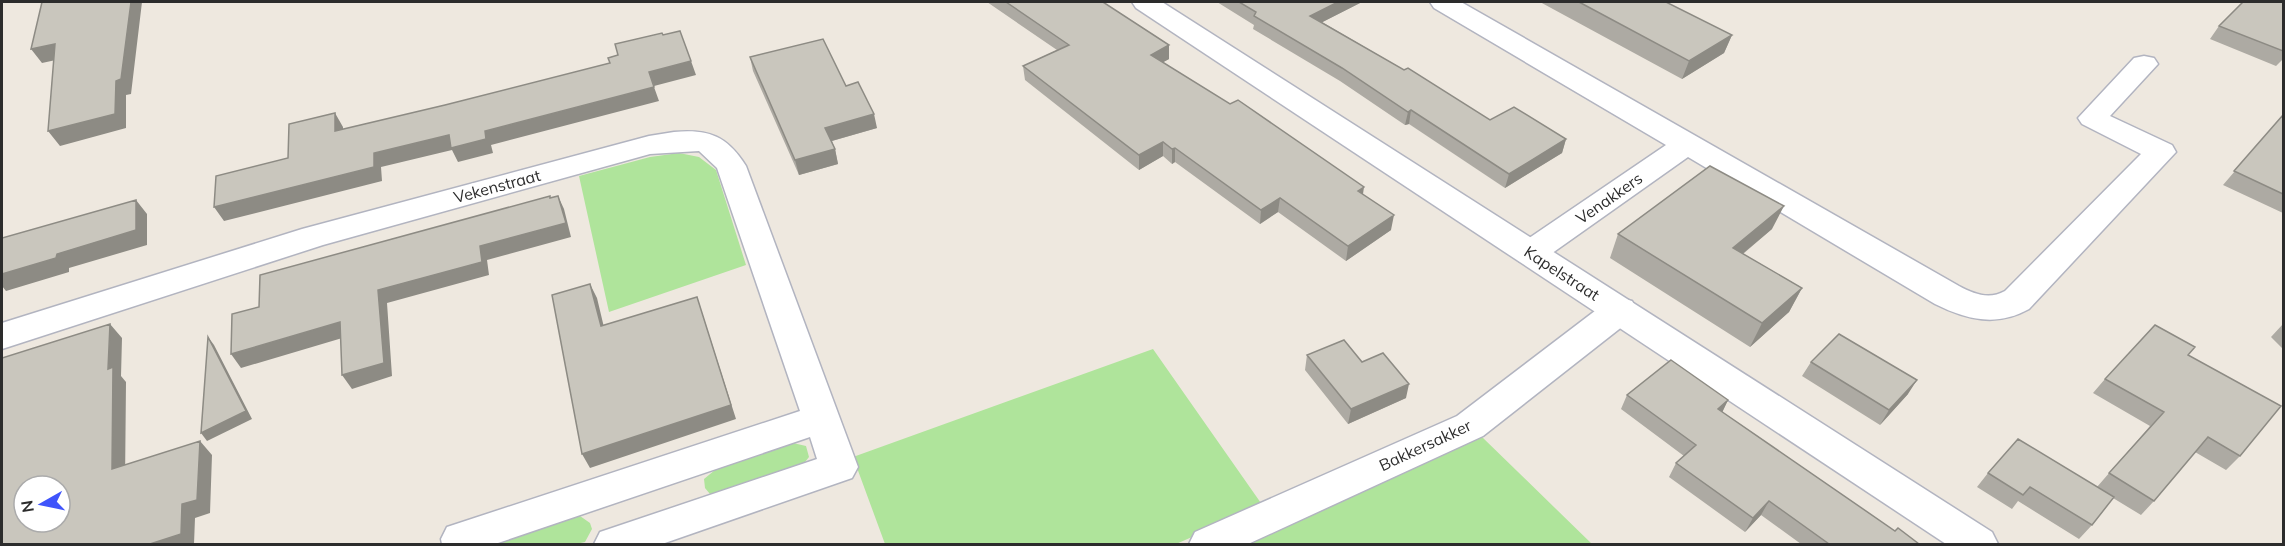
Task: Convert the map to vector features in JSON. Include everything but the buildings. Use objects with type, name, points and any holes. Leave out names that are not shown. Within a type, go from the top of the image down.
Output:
[{"type":"street","name":"Kapelstraat","points":[[1145,2],[1978,544]]},
{"type":"street","points":[[1443,2],[1947,295],[1983,309],[1999,309],[2017,300],[2161,152],[2092,118],[2144,64]]},
{"type":"street","name":"Vekenstraat","points":[[2,336],[324,234],[649,145],[697,142],[715,146],[731,166],[839,467],[614,544]]},
{"type":"street","name":"Venakkers","points":[[1530,253],[1687,144]]},
{"type":"street","name":"Bakkersakker","points":[[1209,544],[1470,426],[1620,310]]},
{"type":"street","points":[[462,544],[461,539],[822,418]]},
{"type":"green space","points":[[679,153],[699,157],[716,170],[746,265],[609,312],[579,176],[650,157]]},
{"type":"green space","points":[[1153,349],[1263,506],[1176,544],[885,544],[853,457]]},
{"type":"green space","points":[[1482,437],[1592,544],[1248,544]]},
{"type":"green space","points":[[793,443],[806,446],[809,457],[801,467],[721,494],[710,494],[705,488],[704,479],[715,470]]},
{"type":"green space","points":[[580,516],[590,523],[592,529],[585,542],[495,544]]}]
